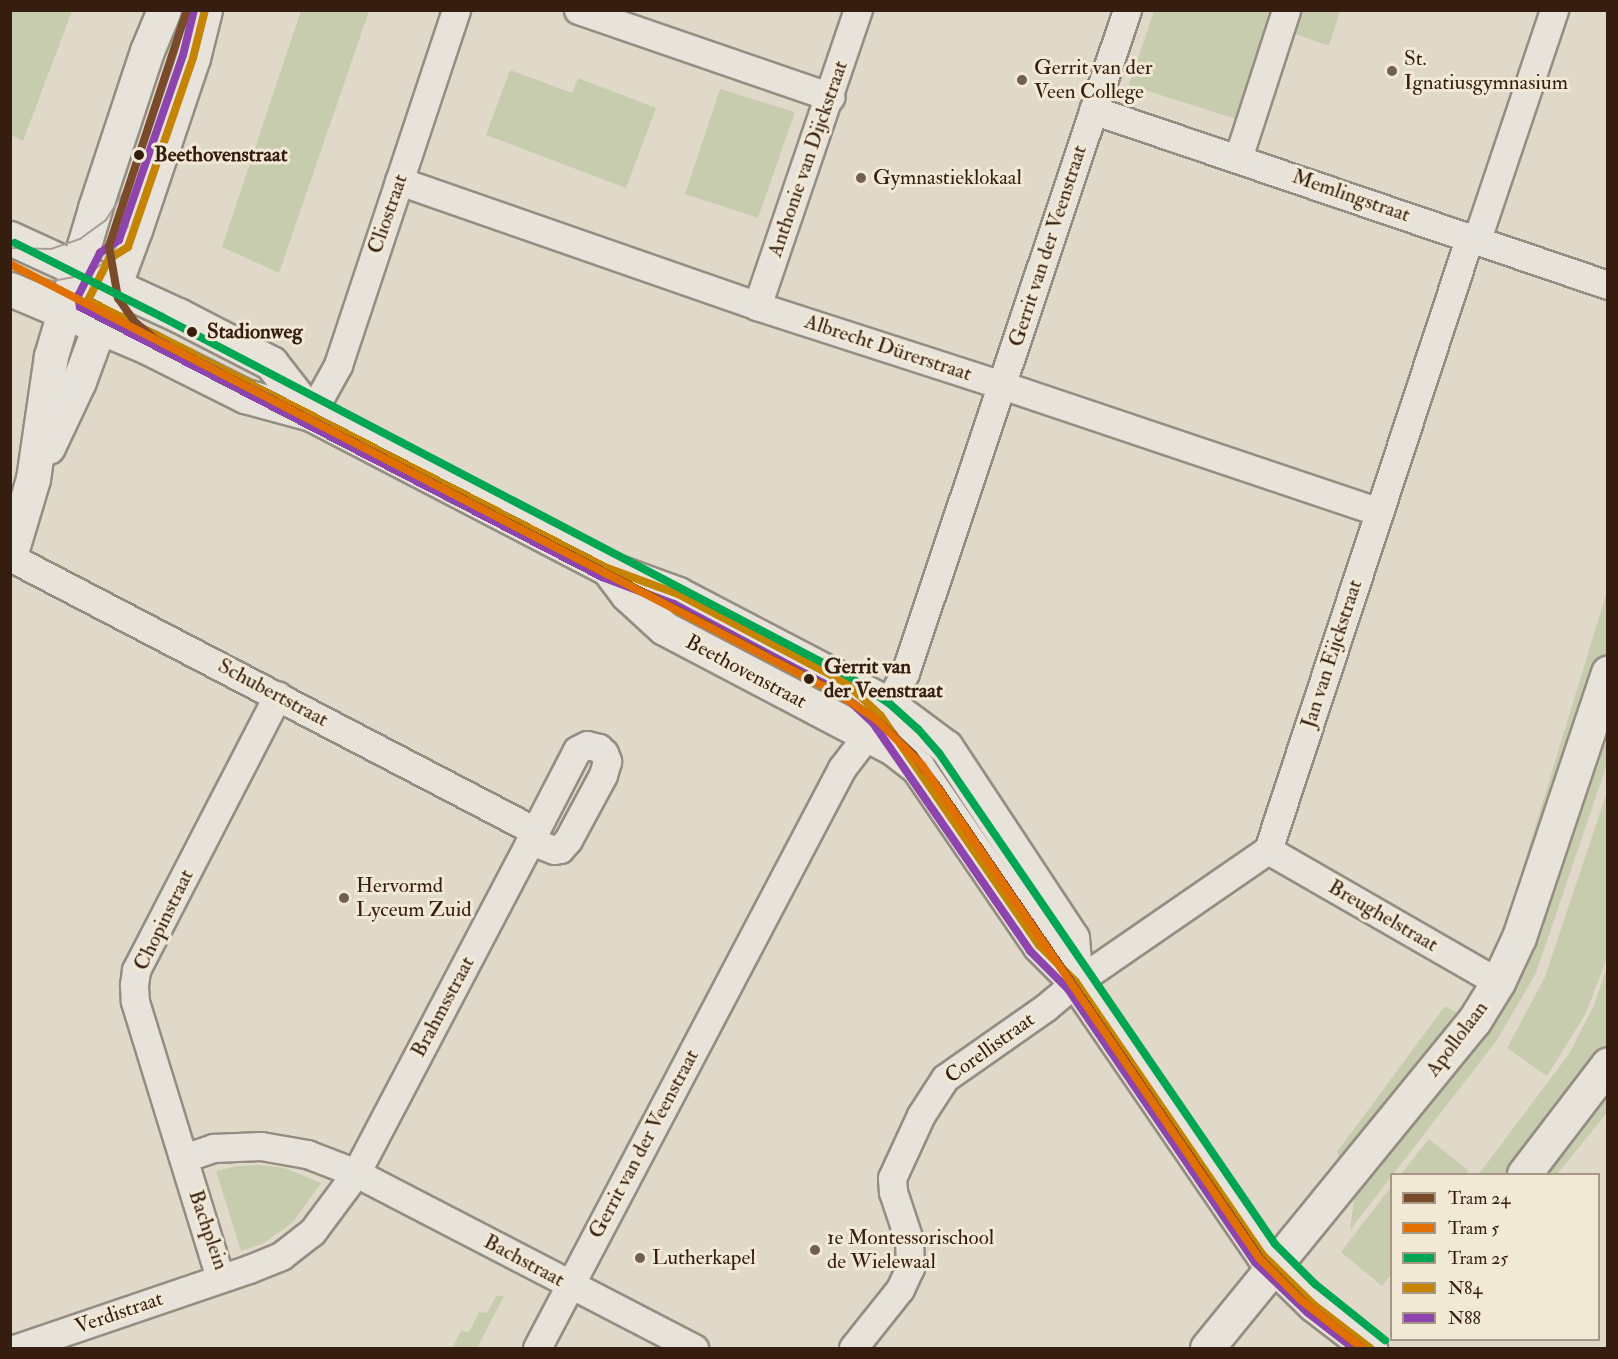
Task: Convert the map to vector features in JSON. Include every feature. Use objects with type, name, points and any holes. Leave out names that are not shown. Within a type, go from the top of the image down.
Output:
[{"type":"street","points":[[10,556],[33,479],[51,356],[76,268],[147,51],[164,10]]},
{"type":"street","points":[[33,479],[79,381],[99,327],[167,137],[193,58],[205,10]]},
{"type":"street","name":"Cliostraat","points":[[311,414],[338,365],[456,10]]},
{"type":"street","points":[[578,10],[830,97]]},
{"type":"street","name":"Anthonie van Dijckstraat","points":[[757,306],[858,10]]},
{"type":"street","name":"Gerrit van der Veenstraat","points":[[537,1348],[822,805],[849,756],[888,704],[905,673],[1127,10]]},
{"type":"street","points":[[1238,158],[1286,10]]},
{"type":"street","name":"Jan van Eijckstraat","points":[[1268,850],[1379,512],[1554,10]]},
{"type":"street","name":"Memlingstraat","points":[[1093,110],[1474,237],[1608,285]]},
{"type":"street","name":"Albrecht Dürerstraat","points":[[399,182],[757,306],[1002,384],[1379,512]]},
{"type":"street","name":"Beethovenstraat","points":[[10,238],[114,285],[271,363],[311,414]]},
{"type":"street","name":"Beethovenstraat","points":[[10,289],[147,347],[245,396],[311,414],[608,568],[678,594],[888,704],[946,747],[1072,938],[1076,982]]},
{"type":"street","name":"Schubertstraat","points":[[10,556],[278,695],[532,836]]},
{"type":"street","name":"Beethovenstraat","points":[[608,568],[627,594],[664,628],[894,749],[918,768],[1039,945],[1076,982],[1224,1201],[1274,1266],[1314,1305],[1370,1348]]},
{"type":"street","name":"Apollolaan","points":[[1207,1348],[1474,1021],[1498,982],[1519,937],[1608,674]]},
{"type":"street","name":"Chopinstraat","points":[[184,1158],[135,1001],[136,970],[278,695]]},
{"type":"street","name":"Brahmsstraat","points":[[356,1173],[532,836]]},
{"type":"street","points":[[1076,982],[1268,850]]},
{"type":"street","name":"Breughelstraat","points":[[1268,850],[1498,982]]},
{"type":"street","name":"Corellistraat","points":[[853,1348],[900,1289],[910,1268],[909,1240],[893,1192],[892,1178],[936,1090],[945,1078],[1076,982]]},
{"type":"street","points":[[1525,1173],[1608,1064]]},
{"type":"street","points":[[184,1158],[213,1148],[261,1146],[307,1154],[356,1173]]},
{"type":"street","name":"Bachplein","points":[[184,1158],[220,1278],[281,1256],[312,1232],[356,1173]]},
{"type":"street","name":"Bachstraat","points":[[356,1173],[693,1348]]},
{"type":"street","name":"Verdistraat","points":[[17,1348],[220,1278]]},
{"type":"green space","points":[[10,11],[72,11],[23,141],[11,135]]},
{"type":"green space","points":[[301,11],[369,11],[279,273],[222,247]]},
{"type":"green space","points":[[1154,11],[1275,11],[1239,120],[1129,85]]},
{"type":"green space","points":[[1290,11],[1340,11],[1329,46],[1284,30]]},
{"type":"green space","points":[[510,70],[572,93],[578,78],[656,108],[626,188],[486,135]]},
{"type":"green space","points":[[720,89],[795,112],[758,218],[685,194]]},
{"type":"green space","points":[[1607,591],[1607,764],[1536,973],[1497,1040],[1394,1173],[1390,1173],[1390,1178],[1350,1230],[1354,1200],[1337,1152],[1445,1006],[1481,1026],[1526,925],[1508,916]]},
{"type":"green space","points":[[1607,792],[1607,958],[1586,1013],[1547,1076],[1507,1048],[1545,977]]},
{"type":"green space","points":[[1607,966],[1607,1113],[1558,1173],[1480,1173],[1569,1054],[1594,1005]]},
{"type":"green space","points":[[1429,1139],[1469,1171],[1467,1173],[1402,1173]]},
{"type":"green space","points":[[259,1165],[284,1168],[321,1183],[293,1222],[264,1243],[241,1251],[216,1171],[237,1166]]},
{"type":"green space","points":[[1390,1188],[1390,1275],[1382,1286],[1341,1252]]},
{"type":"green space","points":[[496,1296],[504,1296],[477,1348],[452,1348],[461,1331],[469,1332],[479,1312],[487,1313]]},
{"type":"tram line","name":"24","points":[[187,10],[109,246],[118,298],[135,322],[155,339],[840,694],[878,721],[913,754],[936,784],[1261,1259],[1305,1303],[1362,1348]]},
{"type":"tram line","points":[[10,248],[51,249],[80,239],[106,220],[129,184]]},
{"type":"tram line","points":[[24,273],[53,281],[88,274],[109,259],[128,226]]},
{"type":"tram line","name":"25","points":[[15,243],[162,317],[850,677],[890,704],[918,729],[939,753],[1275,1244],[1315,1284],[1385,1340]]},
{"type":"tram line","name":"5","points":[[10,264],[840,695],[877,720],[922,765],[1259,1258],[1301,1300],[1362,1348]]},
{"type":"transit line","name":"N88","points":[[194,10],[183,55],[119,240],[100,253],[78,296],[80,307],[602,577],[674,604],[840,692],[873,723],[1030,951],[1068,989],[1255,1262],[1307,1312],[1353,1348]]},
{"type":"transit line","name":"N84","points":[[205,10],[193,58],[128,247],[109,259],[88,300],[607,568],[678,594],[846,683],[881,716],[1039,945],[1076,982],[1263,1255],[1314,1305],[1370,1348]]},
{"type":"place","name":"St. Ignatiusgymnasium","points":[[1392,71]]},
{"type":"place","name":"Gerrit van der Veen College","points":[[1022,80]]},
{"type":"place","name":"Beethovenstraat","points":[[139,155]]},
{"type":"place","name":"Gymnastieklokaal","points":[[861,178]]},
{"type":"place","name":"Stadionweg","points":[[192,332]]},
{"type":"place","name":"Gerrit van der Veenstraat","points":[[809,679]]},
{"type":"place","name":"Hervormd Lyceum Zuid","points":[[344,898]]},
{"type":"place","name":"1e Montessorischool de Wielewaal","points":[[815,1250]]},
{"type":"place","name":"Lutherkapel","points":[[640,1258]]}]
